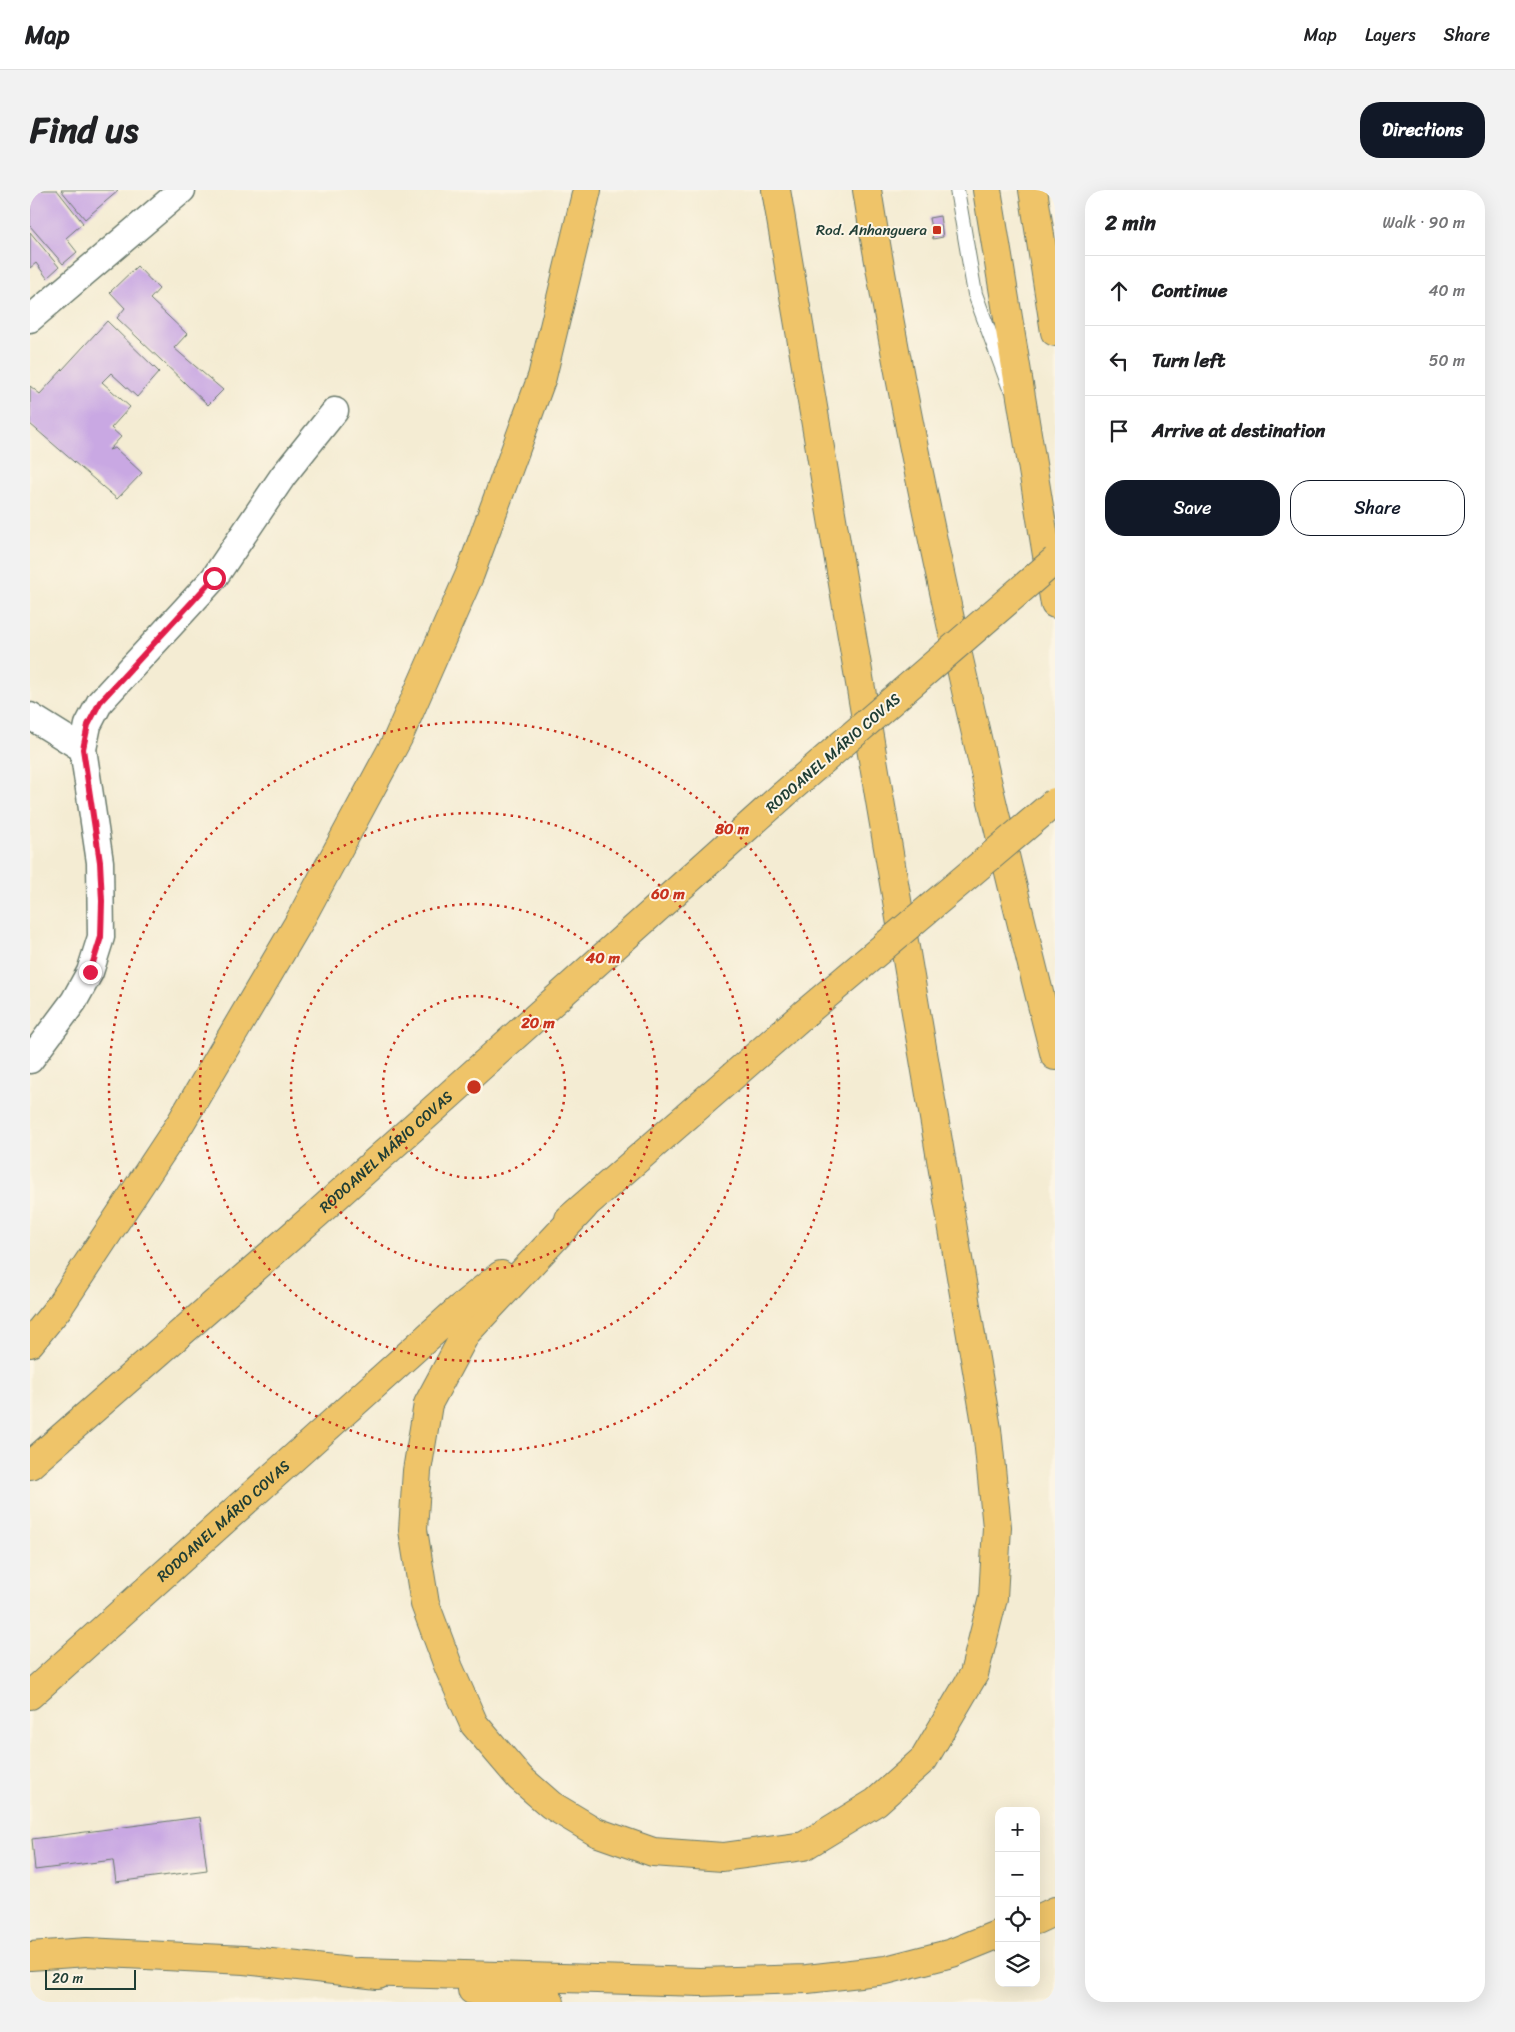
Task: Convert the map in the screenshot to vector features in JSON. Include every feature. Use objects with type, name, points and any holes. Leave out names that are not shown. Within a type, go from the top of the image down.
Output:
[{"type":"highway","points":[[30,1343],[59,1307],[180,1124],[298,922],[398,738],[470,574],[542,377],[586,190]]},
{"type":"highway","points":[[584,1207],[466,1333],[428,1404],[417,1471],[413,1530],[425,1604],[449,1668],[474,1724],[520,1778],[552,1805],[596,1832],[653,1852],[723,1857],[804,1846],[876,1802],[924,1759],[974,1674],[993,1598],[997,1526],[987,1429],[776,190]]},
{"type":"highway","points":[[867,190],[883,290],[925,504],[1018,912],[1055,1056]]},
{"type":"highway","points":[[987,190],[1055,604]]},
{"type":"highway","points":[[1033,190],[1055,332]]},
{"type":"highway","name":"RODOANEL MÁRIO COVAS","points":[[30,1465],[318,1214],[782,796],[1055,560]]},
{"type":"highway","name":"RODOANEL MÁRIO COVAS","points":[[30,1695],[459,1309],[584,1207],[804,1014],[1055,802]]},
{"type":"highway","points":[[1040,1918],[1055,1911]]},
{"type":"highway","points":[[360,1972],[700,1982],[807,1979],[892,1968],[952,1953],[995,1936]]},
{"type":"highway","points":[[30,1956],[106,1953],[244,1960],[360,1972],[550,2002]]},
{"type":"street","points":[[30,319],[182,190]]},
{"type":"street","points":[[30,1060],[78,993],[90,972],[101,937],[100,862],[83,749],[88,725],[100,702],[214,578],[283,476],[335,411]]},
{"type":"street","points":[[30,716],[83,749]]},
{"type":"lane","points":[[956,190],[975,294],[1028,434]]},
{"type":"building","points":[[30,190],[57,190],[83,223],[66,238],[77,252],[63,264],[30,226]]},
{"type":"building","points":[[61,190],[117,190],[118,191],[85,219]]},
{"type":"building","points":[[940,216],[943,237],[933,239],[929,218]]},
{"type":"building","points":[[30,232],[59,267],[47,278],[36,263],[30,268]]},
{"type":"building","points":[[137,266],[159,289],[150,299],[187,334],[174,348],[223,390],[208,405],[117,318],[125,308],[110,292]]},
{"type":"building","points":[[107,321],[159,372],[137,397],[111,373],[102,382],[130,407],[111,428],[121,437],[109,450],[115,448],[142,473],[117,499],[30,424],[30,386],[40,394]]},
{"type":"building","points":[[200,1817],[207,1870],[116,1882],[113,1860],[35,1870],[32,1839]]},
{"type":"place","name":"Rod. Anhanguera","points":[[937,230]]},
{"type":"route","points":[[90,972],[101,937],[102,901],[100,862],[83,749],[88,725],[100,702],[174,624],[214,578]]}]
